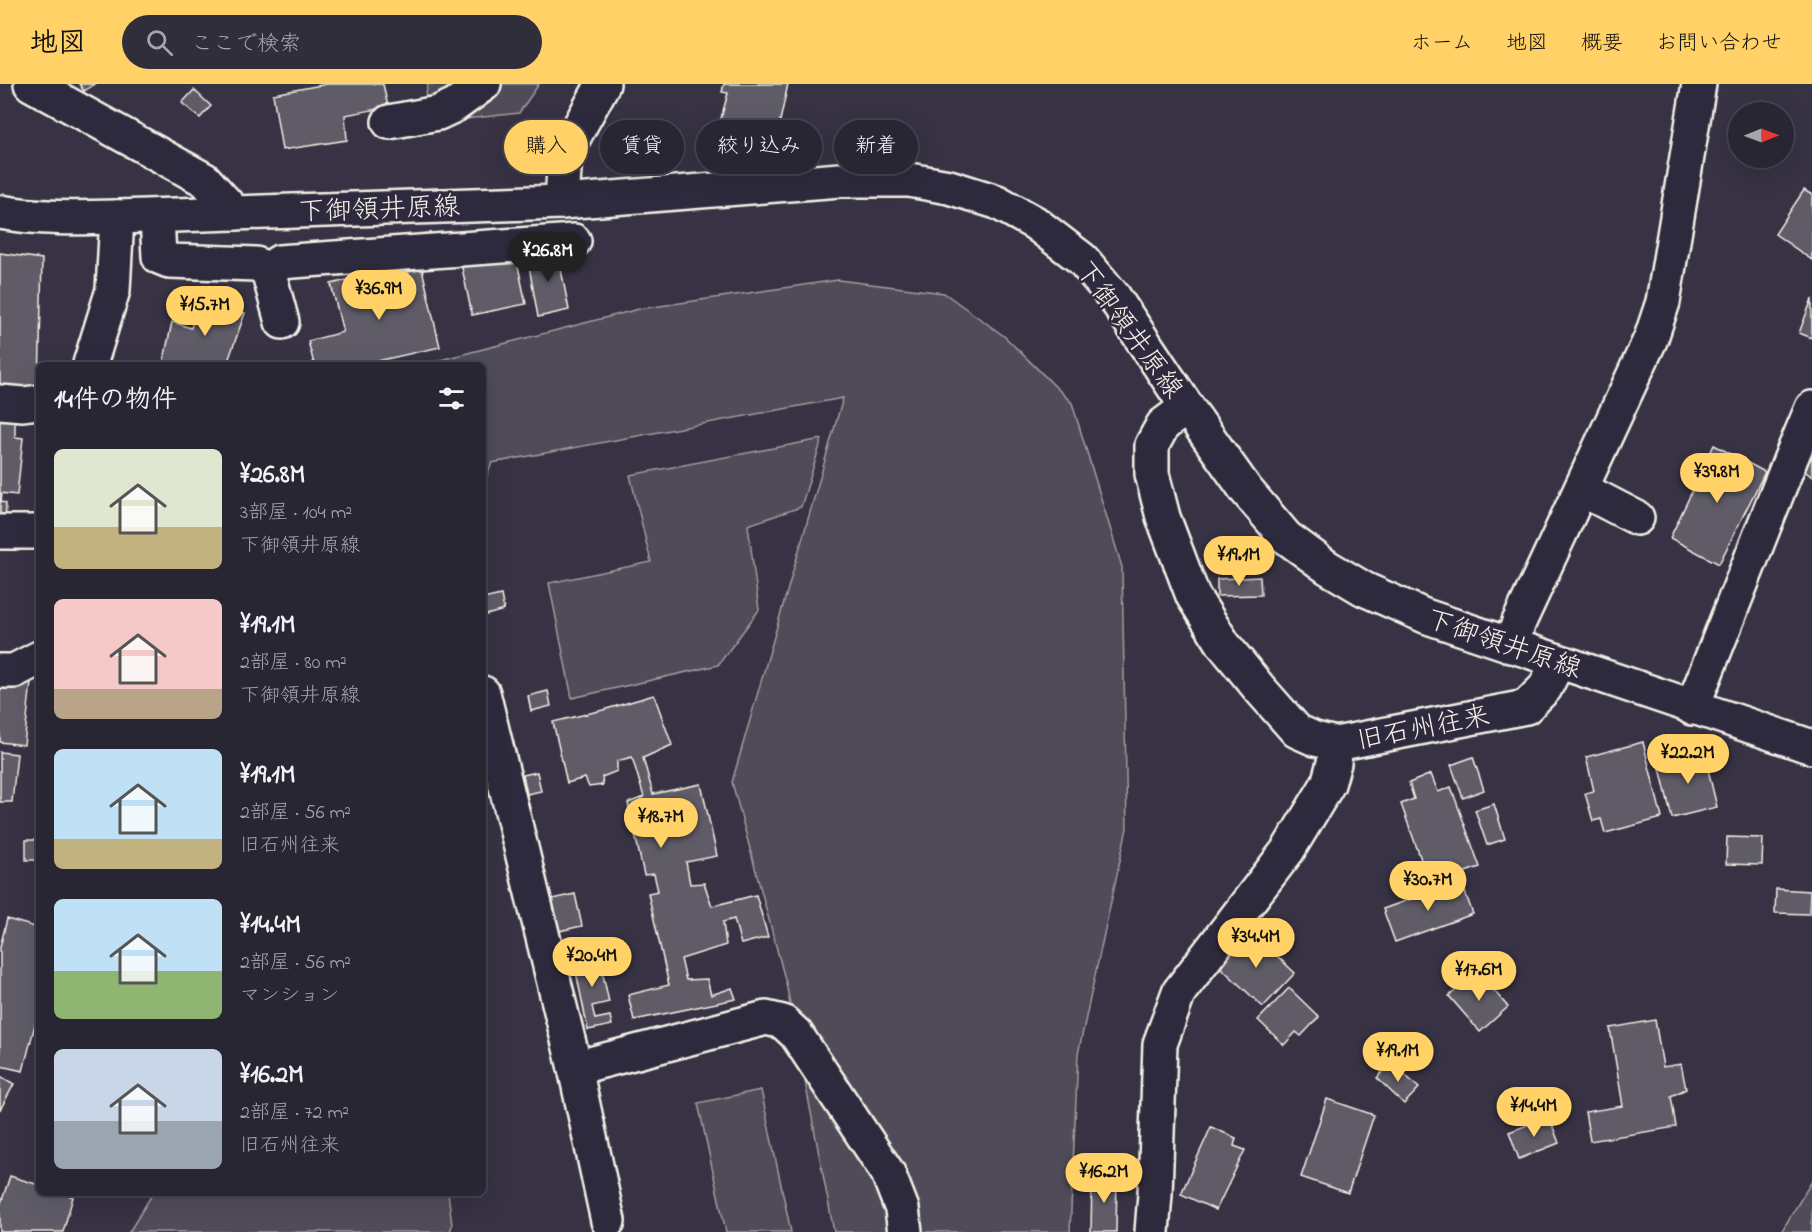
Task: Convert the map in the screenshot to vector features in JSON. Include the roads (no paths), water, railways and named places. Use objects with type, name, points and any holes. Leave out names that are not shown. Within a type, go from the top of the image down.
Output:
[{"type":"street","points":[[31,84],[205,180],[235,213]]},
{"type":"street","points":[[389,122],[438,113],[455,105],[484,84]]},
{"type":"street","points":[[562,202],[565,153],[603,84]]},
{"type":"street","points":[[1511,646],[1519,622],[1651,338],[1664,302],[1699,84]]},
{"type":"street","name":"下御領井原線","points":[[0,212],[21,216],[58,218],[117,217],[562,202],[840,180],[909,180],[949,187],[997,202],[1035,223],[1082,259],[1114,297],[1187,407],[1246,490],[1286,537],[1327,567],[1364,589],[1425,616],[1812,747]]},
{"type":"street","points":[[157,216],[159,256],[170,261],[256,264],[268,270],[282,322]]},
{"type":"street","points":[[102,356],[115,277],[117,217]]},
{"type":"street","points":[[268,270],[279,262],[574,241]]},
{"type":"street","points":[[0,402],[36,402]]},
{"type":"street","points":[[1187,407],[1163,425],[1157,435],[1152,445],[1152,474],[1163,517],[1193,596],[1224,645],[1297,731],[1315,739],[1336,744]]},
{"type":"street","points":[[1692,708],[1812,408]]},
{"type":"street","points":[[1581,489],[1637,518]]},
{"type":"street","points":[[0,532],[36,532]]},
{"type":"street","points":[[0,671],[14,670],[36,659]]},
{"type":"street","name":"旧石州往来","points":[[1152,1232],[1160,1044],[1179,992],[1288,850],[1328,783],[1335,763],[1336,744],[1526,707],[1545,688],[1558,662]]},
{"type":"street","points":[[486,705],[575,1068],[608,1221]]},
{"type":"street","points":[[575,1068],[766,1018],[783,1023],[796,1034],[888,1173],[902,1209],[905,1232]]}]
